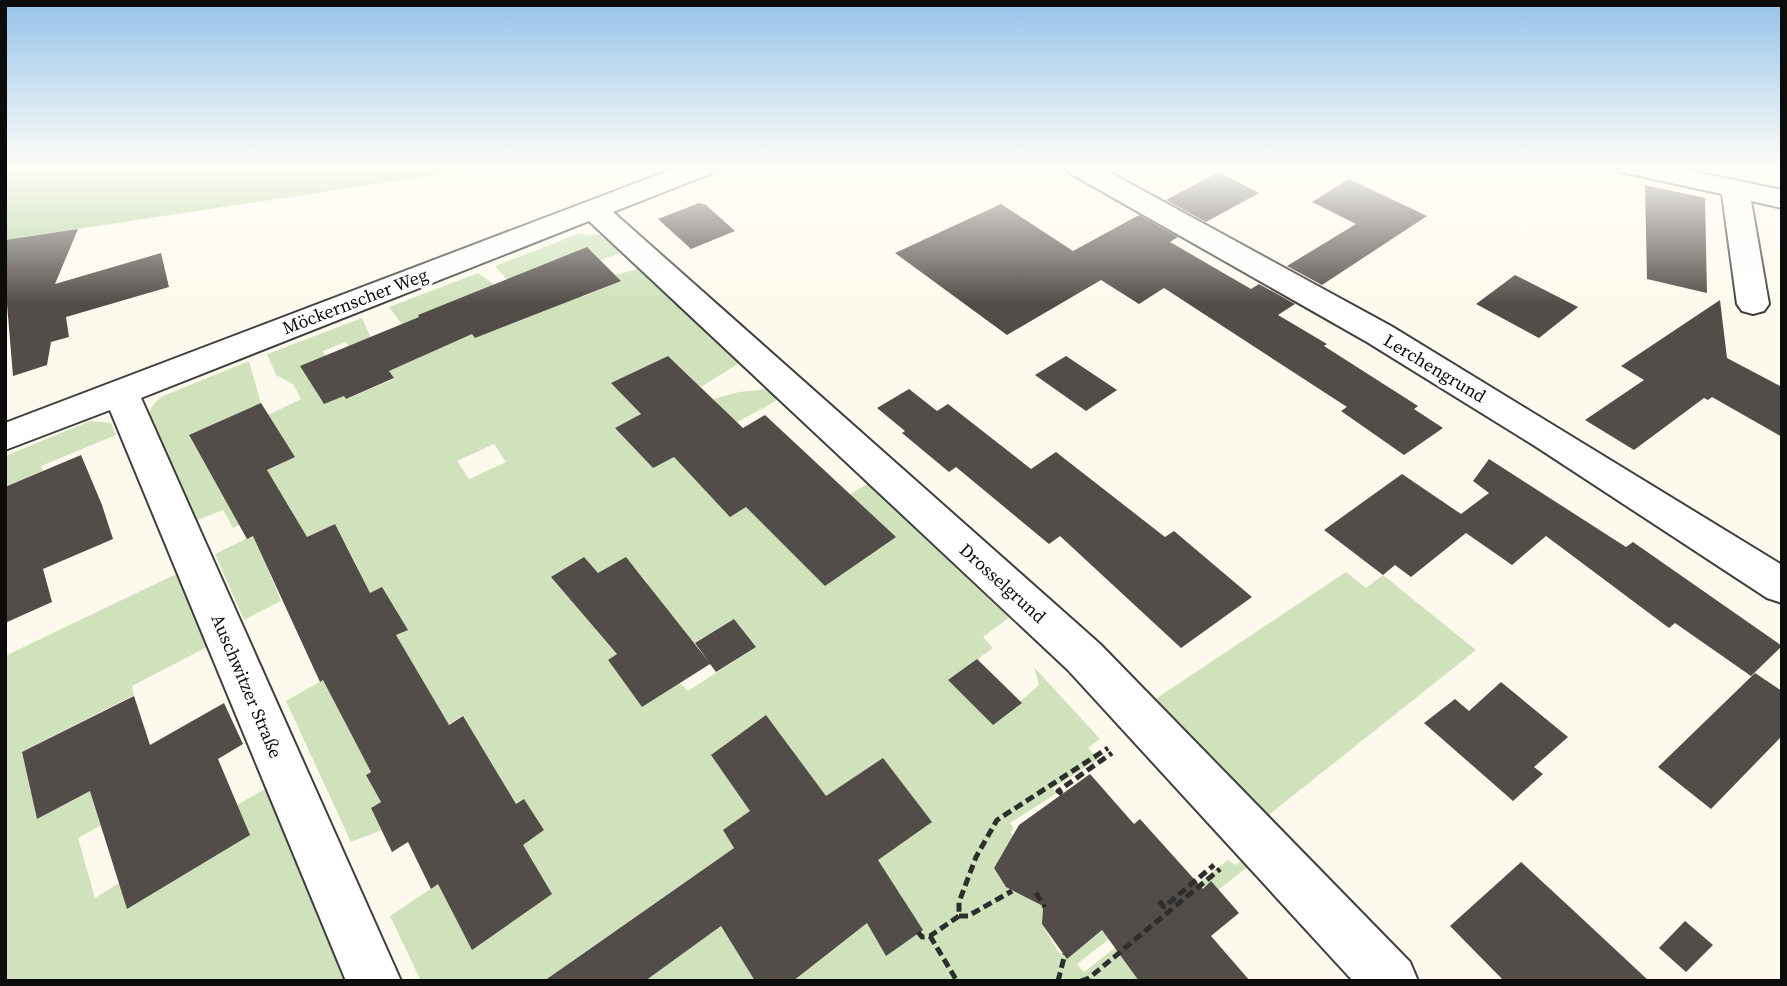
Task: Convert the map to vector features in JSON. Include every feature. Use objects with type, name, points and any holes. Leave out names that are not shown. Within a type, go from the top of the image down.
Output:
[{"type":"street","name":"Möckernscher Weg","points":[[5,437],[584,212]]},
{"type":"street","name":"Drosselgrund","points":[[595,212],[1084,657],[1391,981]]},
{"type":"street","name":"Lerchengrund","points":[[1160,212],[1379,334],[1548,437],[1782,586]]},
{"type":"street","points":[[1738,212],[1752,304]]},
{"type":"street","name":"Auschwitzer Straße","points":[[120,391],[374,981]]},
{"type":"path","points":[[959,916],[959,902],[976,857],[997,820],[1111,750],[1058,791],[1062,794]]},
{"type":"path","points":[[1159,901],[1164,906],[1222,859]]},
{"type":"path","points":[[1081,981],[1089,978],[1222,867]]},
{"type":"path","points":[[918,932],[922,937],[930,936],[959,916],[968,916],[1012,891]]},
{"type":"path","points":[[1037,893],[1045,906]]},
{"type":"path","points":[[930,936],[957,981]]},
{"type":"path","points":[[1058,981],[1065,954]]},
{"type":"green space","points":[[5,212],[190,212],[5,240]]},
{"type":"green space","points":[[578,234],[601,235],[620,253],[601,260],[587,247],[522,273],[574,289],[582,297],[620,281],[615,275],[638,269],[739,363],[701,387],[668,356],[612,383],[641,414],[615,428],[653,468],[717,404],[713,399],[739,392],[768,389],[779,399],[734,424],[730,516],[764,496],[849,495],[872,481],[1014,614],[983,637],[993,648],[950,679],[993,725],[1039,685],[1034,667],[1100,739],[1088,748],[1098,759],[1053,788],[1057,793],[1010,823],[1014,829],[1010,832],[1017,840],[1002,854],[994,867],[1012,889],[1049,904],[1042,909],[1042,924],[1059,953],[1070,956],[1102,930],[1109,939],[1077,964],[1084,972],[1228,860],[1235,865],[1244,859],[1250,865],[1179,921],[1162,981],[793,981],[778,791],[724,831],[734,848],[572,961],[570,981],[421,981],[390,916],[438,884],[523,845],[544,830],[524,799],[510,807],[502,780],[462,716],[367,774],[381,802],[371,808],[382,830],[351,842],[286,701],[323,680],[420,676],[396,635],[407,630],[354,601],[359,570],[335,524],[263,557],[281,601],[244,620],[215,554],[294,515],[286,502],[233,528],[223,510],[198,520],[149,420],[153,406],[163,396],[249,361],[261,403],[189,436],[221,492],[295,457],[268,415],[301,399],[293,384],[276,375],[267,354],[362,318],[371,338],[349,347],[346,342],[323,351],[325,356],[301,366],[321,400],[326,398],[329,402],[344,396],[347,399],[394,379],[389,371],[425,355],[389,307],[478,273],[495,285],[418,315],[437,343],[536,313],[495,266]],"holes":[[[494,444],[506,462],[469,479],[457,461]],[[583,557],[598,573],[626,558],[648,583],[589,620],[552,577]],[[734,619],[756,647],[688,691],[680,683],[642,707],[608,660],[645,637],[694,643]],[[768,718],[792,750],[746,782],[712,755]]]},
{"type":"green space","points":[[90,421],[111,423],[116,435],[41,466],[43,471],[5,487],[5,456]]},
{"type":"green space","points":[[1346,572],[1366,588],[1383,575],[1476,650],[1265,818],[1154,700]]},
{"type":"green space","points":[[176,574],[207,647],[132,686],[134,695],[22,752],[37,819],[149,760],[161,792],[78,838],[95,898],[119,883],[128,908],[249,835],[237,805],[270,786],[354,981],[5,981],[5,656]]},
{"type":"green space","points":[[721,926],[755,981],[645,981]]},
{"type":"building","points":[[676,212],[714,212],[735,231],[691,249],[658,219]]},
{"type":"building","points":[[984,212],[1013,212],[1073,251],[1139,215],[1178,237],[1170,242],[1251,289],[1259,284],[1295,304],[1278,315],[1327,344],[1324,346],[1418,406],[1414,409],[1443,428],[1404,455],[1341,411],[1347,407],[1164,288],[1139,304],[1101,280],[1007,335],[895,253]]},
{"type":"building","points":[[1188,212],[1224,212],[1206,222]]},
{"type":"building","points":[[1332,212],[1419,212],[1427,216],[1322,285],[1287,266],[1356,224]]},
{"type":"building","points":[[1646,212],[1705,212],[1707,293],[1647,279]]},
{"type":"building","points":[[78,229],[55,284],[161,253],[169,287],[66,317],[69,337],[51,342],[47,365],[13,376],[5,280],[5,240]]},
{"type":"building","points":[[587,247],[621,281],[475,338],[472,334],[389,371],[394,378],[346,399],[344,396],[324,404],[300,366],[419,317],[418,315]]},
{"type":"building","points":[[1515,275],[1578,307],[1539,338],[1476,304]]},
{"type":"building","points":[[1720,300],[1727,358],[1782,387],[1782,437],[1712,397],[1708,400],[1704,398],[1634,450],[1585,420],[1644,380],[1621,366]]},
{"type":"building","points":[[668,356],[743,428],[765,415],[896,537],[825,586],[746,507],[730,517],[674,457],[653,468],[615,428],[641,414],[611,383]]},
{"type":"building","points":[[1066,356],[1117,390],[1086,411],[1035,375]]},
{"type":"building","points":[[909,389],[937,411],[948,404],[1031,469],[1056,452],[1165,537],[1174,531],[1252,597],[1181,648],[1060,536],[1049,544],[956,467],[949,472],[877,408]]},
{"type":"building","points":[[261,403],[295,457],[267,470],[307,537],[335,524],[370,593],[382,587],[408,630],[396,635],[449,725],[463,716],[516,804],[524,799],[544,830],[523,845],[552,894],[472,950],[438,884],[431,889],[408,842],[392,852],[371,808],[381,802],[366,775],[371,772],[323,680],[320,682],[253,536],[247,539],[189,435]]},
{"type":"building","points":[[81,455],[113,539],[43,569],[52,602],[5,623],[5,487]]},
{"type":"building","points":[[1489,459],[1626,547],[1633,542],[1782,646],[1751,676],[1675,623],[1669,628],[1546,536],[1512,565],[1466,533],[1411,577],[1395,565],[1383,575],[1324,530],[1402,474],[1461,514],[1489,493],[1473,481]]},
{"type":"building","points":[[584,557],[598,573],[626,557],[709,662],[695,643],[734,619],[756,647],[716,672],[710,664],[642,707],[608,660],[617,654],[551,577]]},
{"type":"building","points":[[977,659],[1022,703],[993,725],[948,680]]},
{"type":"building","points":[[1755,673],[1782,691],[1782,736],[1711,809],[1658,767]]},
{"type":"building","points":[[1501,682],[1568,737],[1534,767],[1543,774],[1513,801],[1424,723],[1455,699],[1469,711]]},
{"type":"building","points":[[134,696],[150,745],[224,703],[243,744],[218,759],[250,835],[127,909],[90,791],[37,819],[22,752]]},
{"type":"building","points":[[766,715],[826,796],[883,758],[932,822],[878,860],[923,930],[886,956],[867,923],[793,981],[755,981],[721,926],[645,981],[544,981],[734,848],[723,830],[750,811],[711,755]]},
{"type":"building","points":[[1090,774],[1134,824],[1140,819],[1203,889],[1211,881],[1239,913],[1211,936],[1250,981],[1139,981],[1102,930],[1067,959],[1042,924],[1043,906],[1006,887],[994,868],[1019,825]]},
{"type":"building","points":[[1521,862],[1649,981],[1504,981],[1450,926]]},
{"type":"building","points":[[1685,921],[1713,945],[1686,972],[1659,948]]}]
